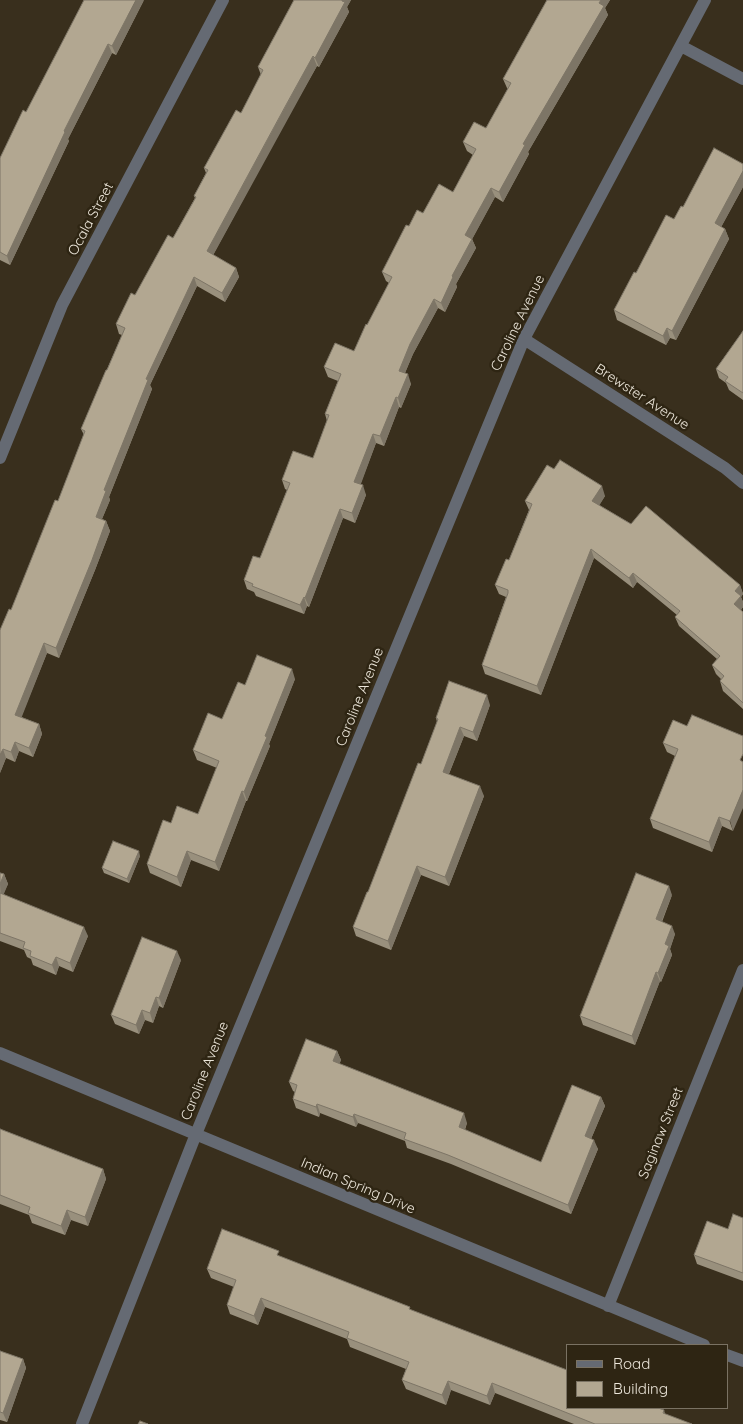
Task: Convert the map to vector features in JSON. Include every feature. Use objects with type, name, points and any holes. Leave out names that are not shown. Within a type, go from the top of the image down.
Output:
[{"type":"street","name":"Ocala Street","points":[[0,458],[62,305],[223,0]]},
{"type":"street","name":"Caroline Avenue","points":[[82,1424],[196,1134],[524,339],[705,0]]},
{"type":"street","points":[[681,46],[743,79]]},
{"type":"street","name":"Brewster Avenue","points":[[524,339],[726,468],[743,483]]},
{"type":"street","name":"Saginaw Street","points":[[608,1306],[743,970]]},
{"type":"street","name":"Indian Spring Drive","points":[[0,1053],[702,1344]]},
{"type":"street","points":[[728,1355],[743,1361]]},
{"type":"building","points":[[84,0],[136,0],[112,46],[108,44],[64,131],[7,256],[0,252],[0,158],[23,110],[26,112]]},
{"type":"building","points":[[294,0],[342,0],[345,2],[315,58],[313,56],[207,251],[236,268],[222,293],[194,277],[146,379],[148,380],[104,490],[106,491],[96,517],[106,521],[92,560],[56,648],[44,643],[15,715],[39,724],[29,748],[15,742],[11,752],[3,749],[0,755],[0,630],[9,609],[11,610],[55,500],[58,501],[85,431],[81,429],[125,328],[116,324],[131,293],[135,295],[168,235],[173,238],[196,197],[194,196],[208,170],[204,168],[236,110],[241,113],[263,70],[258,67]]},
{"type":"building","points":[[547,0],[601,0],[599,3],[604,6],[523,144],[525,145],[499,192],[491,188],[465,235],[472,239],[452,276],[441,303],[434,299],[410,344],[399,371],[408,374],[380,436],[373,434],[354,482],[363,485],[352,513],[340,509],[305,598],[300,605],[252,586],[253,584],[244,580],[253,556],[260,558],[290,483],[282,480],[293,451],[313,458],[329,415],[325,414],[341,374],[324,367],[335,343],[354,351],[366,324],[392,277],[382,272],[406,225],[409,226],[417,210],[423,213],[439,184],[453,192],[476,149],[463,142],[474,122],[486,128],[511,83],[503,79]]},
{"type":"building","points":[[714,148],[743,164],[743,171],[715,223],[725,229],[672,331],[667,328],[663,336],[614,310],[634,272],[636,273],[666,215],[674,219],[681,206],[683,207]]},
{"type":"building","points":[[743,331],[743,393],[725,381],[728,377],[716,369]]},
{"type":"building","points":[[560,460],[602,486],[592,501],[631,524],[646,506],[740,585],[735,591],[741,596],[734,604],[743,612],[743,703],[720,681],[724,676],[712,665],[720,656],[675,617],[680,611],[633,573],[629,578],[591,549],[537,686],[482,665],[508,593],[508,590],[495,585],[506,559],[509,560],[532,504],[525,501],[547,465],[554,469]]},
{"type":"building","points":[[257,655],[292,669],[265,736],[267,737],[244,792],[242,791],[215,862],[187,851],[177,877],[147,864],[163,820],[171,823],[177,806],[198,814],[219,761],[193,750],[208,713],[222,719],[238,682],[245,685]]},
{"type":"building","points":[[449,681],[487,695],[473,732],[460,727],[443,772],[480,786],[445,877],[417,866],[388,941],[353,927],[418,763],[421,764],[438,719],[436,718]]},
{"type":"building","points":[[692,715],[743,736],[743,754],[740,760],[743,762],[743,790],[730,821],[719,817],[709,842],[650,819],[678,749],[663,743],[673,720],[687,726]]},
{"type":"building","points":[[113,841],[139,851],[127,879],[102,868]]},
{"type":"building","points":[[0,873],[4,874],[0,884]]},
{"type":"building","points":[[636,873],[669,886],[656,919],[672,926],[665,944],[669,946],[658,973],[656,972],[632,1036],[580,1016]]},
{"type":"building","points":[[0,893],[84,927],[70,963],[56,957],[52,965],[30,956],[31,951],[23,948],[25,942],[0,933]]},
{"type":"building","points":[[142,937],[177,951],[159,998],[156,997],[150,1013],[142,1010],[136,1025],[111,1015]]},
{"type":"building","points":[[306,1039],[337,1051],[333,1061],[464,1113],[459,1127],[541,1162],[572,1085],[601,1097],[585,1136],[594,1140],[568,1205],[448,1155],[404,1139],[406,1133],[354,1114],[353,1117],[317,1104],[316,1107],[293,1099],[297,1085],[289,1082]]},
{"type":"building","points":[[0,1129],[103,1169],[85,1217],[67,1210],[61,1226],[28,1213],[30,1207],[0,1195]]},
{"type":"building","points":[[733,1214],[743,1218],[743,1273],[694,1255],[707,1221],[728,1229]]},
{"type":"building","points":[[222,1229],[279,1251],[277,1255],[410,1307],[409,1309],[566,1370],[566,1409],[661,1409],[664,1410],[663,1413],[692,1424],[595,1424],[492,1383],[487,1396],[448,1381],[442,1395],[402,1380],[409,1362],[347,1338],[349,1332],[261,1298],[254,1316],[227,1305],[236,1280],[207,1269]]},
{"type":"building","points":[[0,1351],[23,1359],[3,1413],[0,1412]]}]
